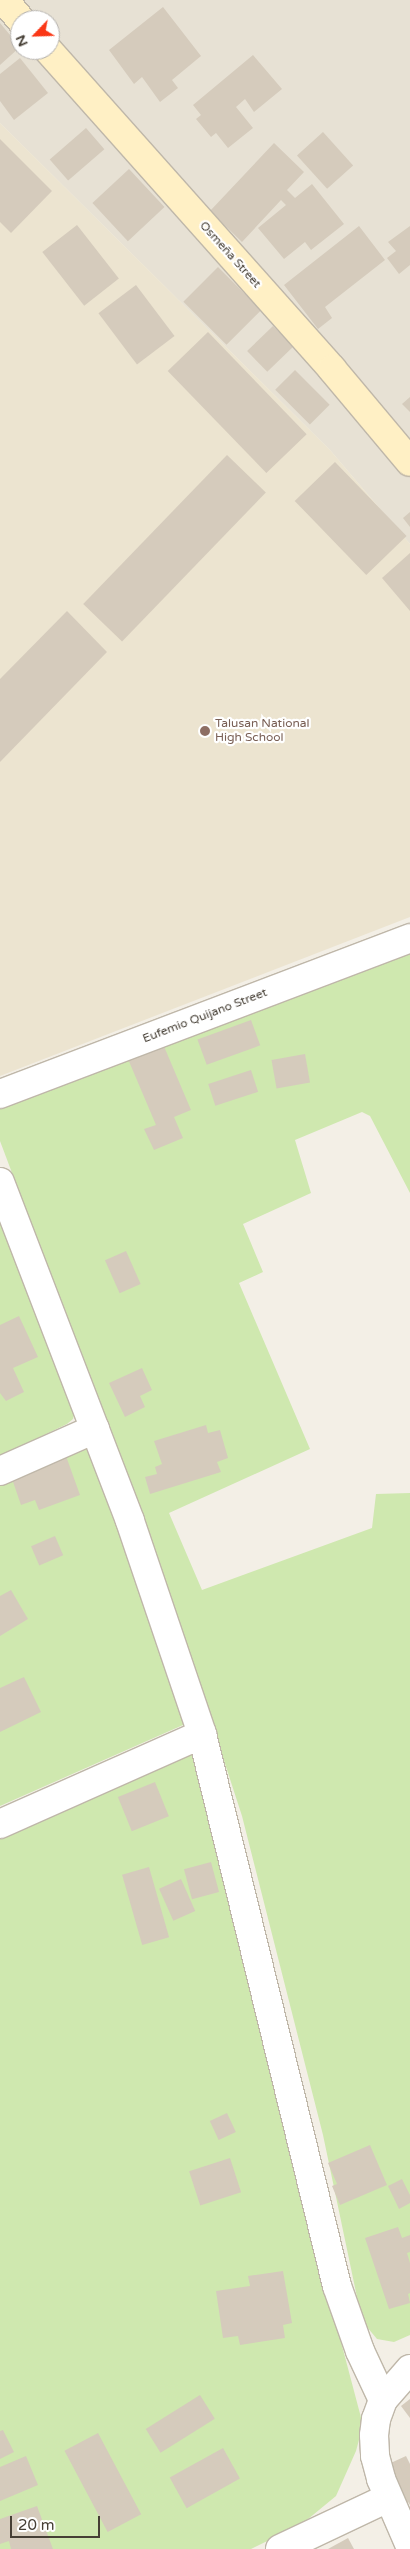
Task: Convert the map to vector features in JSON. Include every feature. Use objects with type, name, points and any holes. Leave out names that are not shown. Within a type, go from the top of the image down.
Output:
[{"type":"main road","points":[[4,0],[12,10]]},
{"type":"main road","name":"Osmeña Street","points":[[57,60],[332,369],[410,462]]},
{"type":"street","name":"Eufemio Quijano Street","points":[[0,1094],[410,938]]},
{"type":"street","points":[[0,1182],[130,1520],[202,1734],[338,2286],[360,2351],[383,2400]]},
{"type":"street","points":[[0,1472],[95,1429]]},
{"type":"street","points":[[0,1824],[202,1734]]},
{"type":"street","points":[[410,2369],[383,2400],[376,2419],[375,2456],[388,2498],[410,2546]]},
{"type":"street","points":[[280,2549],[388,2498]]},
{"type":"shaded area","points":[[0,0],[410,0],[410,544],[330,450],[0,123]]},
{"type":"shaded area","name":"Talusan National High School","points":[[0,123],[330,450],[410,544],[410,917],[0,1076]]},
{"type":"green space","points":[[410,953],[410,1193],[370,1116],[362,1112],[295,1140],[311,1193],[243,1224],[263,1272],[239,1283],[310,1449],[169,1513],[202,1590],[372,1528],[376,1494],[410,1493],[410,2335],[394,2342],[377,2339],[362,2321],[323,2135],[242,1816],[164,1576],[0,1141],[0,1108],[9,1100],[394,955]]},
{"type":"green space","points":[[0,1211],[75,1411],[73,1419],[67,1424],[0,1456]]},
{"type":"green space","points":[[93,1447],[188,1714],[183,1725],[0,1806],[0,1481]]},
{"type":"green space","points":[[190,1749],[237,1901],[332,2308],[363,2425],[356,2451],[336,2496],[302,2524],[251,2549],[0,2549],[0,1834]]},
{"type":"building","points":[[163,7],[201,56],[172,80],[178,88],[160,102],[142,77],[134,84],[109,50]]},
{"type":"building","points":[[0,23],[10,35],[10,56],[0,65]]},
{"type":"building","points":[[253,55],[282,89],[254,112],[245,99],[236,107],[253,128],[228,148],[216,133],[211,137],[196,119],[201,115],[193,105]]},
{"type":"building","points":[[18,60],[22,60],[48,93],[14,120],[0,101],[0,74]]},
{"type":"building","points":[[86,128],[104,149],[68,181],[50,159]]},
{"type":"building","points":[[323,132],[353,165],[327,189],[297,155]]},
{"type":"building","points":[[0,139],[52,191],[11,233],[0,222]]},
{"type":"building","points":[[274,143],[304,172],[287,190],[295,198],[312,184],[344,224],[311,250],[305,242],[284,259],[258,228],[286,205],[281,200],[242,242],[210,211]]},
{"type":"building","points":[[129,169],[164,207],[128,241],[92,203]]},
{"type":"building","points":[[77,225],[119,279],[84,306],[42,252]]},
{"type":"building","points":[[359,226],[385,260],[325,307],[332,318],[318,329],[284,285]]},
{"type":"building","points":[[410,226],[410,265],[399,274],[387,258],[396,251],[388,242]]},
{"type":"building","points":[[218,267],[261,310],[226,345],[183,302]]},
{"type":"building","points":[[136,285],[175,336],[137,364],[98,313]]},
{"type":"building","points":[[273,326],[293,347],[267,372],[247,351]]},
{"type":"building","points":[[208,332],[307,434],[266,473],[168,371]]},
{"type":"building","points":[[295,370],[330,405],[310,424],[275,390]]},
{"type":"building","points":[[410,397],[410,412],[402,404]]},
{"type":"building","points":[[227,455],[266,493],[122,641],[83,604]]},
{"type":"building","points":[[335,462],[407,536],[366,575],[295,501]]},
{"type":"building","points":[[410,512],[410,527],[403,518]]},
{"type":"building","points":[[410,553],[410,611],[382,578]]},
{"type":"building","points":[[67,611],[107,652],[0,762],[0,679]]},
{"type":"building","points":[[251,1020],[260,1045],[207,1065],[197,1039]]},
{"type":"building","points":[[163,1044],[191,1110],[174,1117],[183,1138],[154,1150],[144,1129],[156,1125],[128,1059]]},
{"type":"building","points":[[305,1054],[310,1083],[277,1088],[272,1060]]},
{"type":"building","points":[[251,1070],[258,1092],[215,1106],[208,1084]]},
{"type":"building","points":[[126,1251],[141,1284],[120,1293],[105,1260]]},
{"type":"building","points":[[19,1316],[38,1357],[13,1368],[24,1392],[6,1401],[0,1393],[0,1325]]},
{"type":"building","points":[[142,1368],[152,1390],[140,1396],[145,1407],[125,1417],[109,1383]]},
{"type":"building","points":[[206,1425],[208,1433],[220,1430],[228,1458],[217,1462],[221,1472],[150,1494],[145,1477],[157,1474],[155,1467],[162,1464],[154,1441]]},
{"type":"building","points":[[66,1456],[80,1495],[39,1510],[35,1500],[21,1505],[11,1476]]},
{"type":"building","points":[[55,1536],[63,1555],[39,1565],[31,1546]]},
{"type":"building","points":[[11,1590],[28,1619],[0,1636],[0,1596]]},
{"type":"building","points":[[24,1677],[41,1712],[0,1732],[0,1688]]},
{"type":"building","points":[[155,1782],[169,1816],[132,1831],[118,1797]]},
{"type":"building","points":[[211,1862],[219,1892],[192,1899],[184,1869]]},
{"type":"building","points":[[149,1867],[169,1937],[142,1945],[122,1875]]},
{"type":"building","points":[[181,1879],[195,1911],[173,1921],[159,1889]]},
{"type":"building","points":[[227,2113],[236,2132],[219,2140],[210,2121]]},
{"type":"building","points":[[370,2145],[387,2185],[340,2205],[332,2186],[337,2184],[328,2163]]},
{"type":"building","points":[[230,2158],[241,2192],[200,2206],[189,2171]]},
{"type":"building","points":[[402,2179],[410,2195],[410,2203],[399,2209],[388,2186]]},
{"type":"building","points":[[398,2227],[402,2238],[410,2235],[410,2252],[407,2253],[410,2263],[410,2293],[408,2294],[410,2303],[389,2309],[365,2238]]},
{"type":"building","points":[[283,2271],[292,2323],[283,2325],[285,2338],[240,2345],[238,2336],[223,2338],[216,2291],[250,2286],[248,2276]]},
{"type":"building","points":[[200,2395],[215,2419],[161,2453],[146,2429]]},
{"type":"building","points":[[410,2399],[410,2418],[401,2406]]},
{"type":"building","points":[[3,2430],[14,2452],[0,2459],[0,2431]]},
{"type":"building","points":[[98,2433],[141,2514],[108,2532],[64,2451]]},
{"type":"building","points":[[223,2448],[240,2479],[187,2508],[170,2478]]},
{"type":"building","points":[[26,2456],[38,2485],[0,2501],[0,2467]]},
{"type":"building","points":[[406,2456],[410,2464],[410,2505],[408,2502],[400,2506],[382,2467]]},
{"type":"building","points":[[37,2506],[53,2549],[11,2549],[9,2541],[0,2544],[0,2519]]},
{"type":"building","points":[[348,2538],[354,2549],[328,2549]]},
{"type":"place","name":"Talusan National High School","points":[[205,731]]}]
